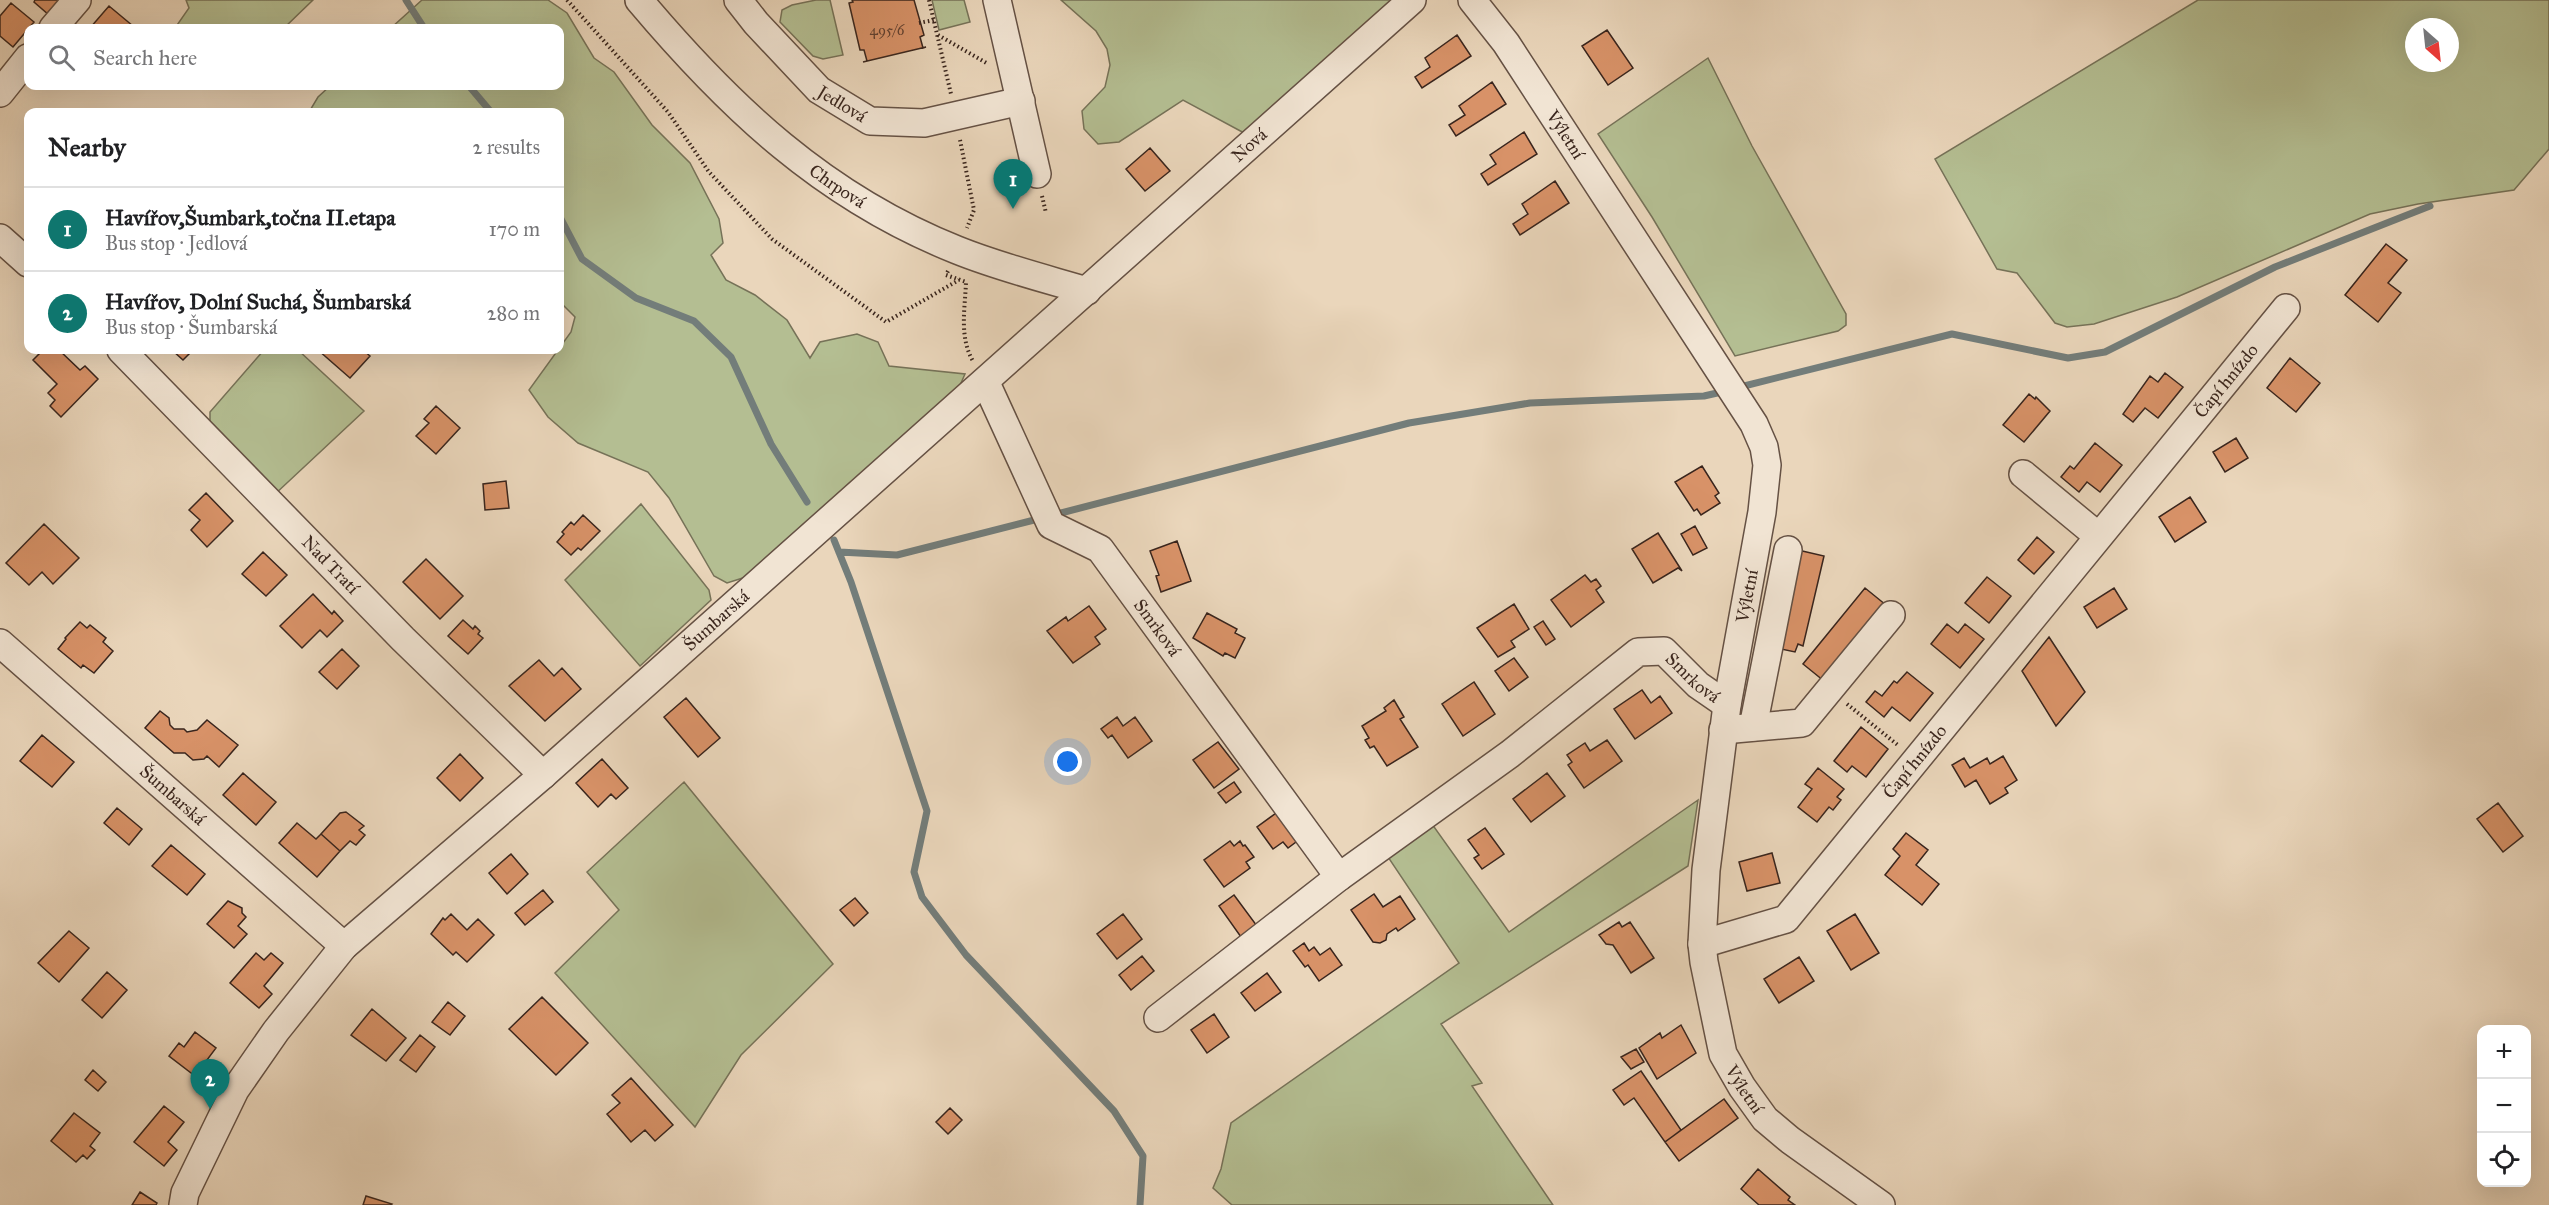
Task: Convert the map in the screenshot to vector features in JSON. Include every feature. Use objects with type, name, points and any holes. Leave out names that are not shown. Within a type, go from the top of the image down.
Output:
[{"type":"street","points":[[56,24],[77,0]]},
{"type":"street","name":"Chrpová","points":[[639,0],[678,46],[769,136],[852,197],[897,222],[957,250],[1087,291]]},
{"type":"street","name":"Jedlová","points":[[738,0],[756,23],[819,90],[870,121],[924,123],[1021,101]]},
{"type":"street","points":[[997,0],[1037,174]]},
{"type":"street","name":"Nová","points":[[1087,291],[1412,0]]},
{"type":"street","name":"Výletní","points":[[1472,0],[1526,73],[1754,424],[1764,447],[1767,465],[1762,512],[1725,717],[1706,870],[1702,944],[1723,1054],[1742,1086],[1765,1119],[1790,1140],[1881,1205]]},
{"type":"street","points":[[0,93],[24,63]]},
{"type":"street","points":[[0,238],[24,259]]},
{"type":"street","name":"Šumbarská","points":[[183,1205],[186,1193],[235,1090],[276,1031],[344,946],[543,776],[1087,291]]},
{"type":"street","name":"Čapí hnízdo","points":[[1702,944],[1786,919],[2286,308]]},
{"type":"street","name":"Nad Tratí","points":[[125,354],[403,639],[543,776]]},
{"type":"street","name":"Smrková","points":[[986,383],[1051,525],[1100,549],[1339,877]]},
{"type":"street","points":[[2023,474],[2098,536]]},
{"type":"street","points":[[1753,728],[1788,550]]},
{"type":"street","points":[[1725,717],[1753,728],[1802,723],[1891,615]]},
{"type":"street","name":"Šumbarská","points":[[0,643],[344,946]]},
{"type":"street","name":"Smrková","points":[[1158,1018],[1339,877],[1510,754],[1638,652],[1664,651],[1698,685],[1725,717]]},
{"type":"path","points":[[567,0],[668,112],[709,172],[772,239],[886,322],[959,279]]},
{"type":"path","points":[[929,0],[956,117],[974,210],[946,275],[966,282],[964,337],[966,349],[986,383]]},
{"type":"path","points":[[919,23],[934,20]]},
{"type":"path","points":[[937,34],[992,66]]},
{"type":"path","points":[[1829,690],[1916,760]]},
{"type":"green space","points":[[186,0],[313,0],[288,24],[178,24],[189,8]]},
{"type":"green space","points":[[422,0],[548,0],[567,13],[594,58],[614,72],[652,125],[690,163],[719,219],[723,243],[711,255],[726,280],[755,295],[787,320],[810,358],[820,342],[857,334],[878,342],[889,366],[965,374],[957,392],[749,576],[727,583],[714,576],[669,498],[648,472],[578,443],[548,417],[529,390],[555,354],[564,354],[564,342],[571,332],[575,317],[564,306],[564,108],[311,108],[326,90],[564,90],[564,24],[395,24]]},
{"type":"green space","points":[[816,0],[830,0],[843,55],[823,59],[813,56],[780,22],[782,10],[792,5]]},
{"type":"green space","points":[[932,0],[964,0],[970,22],[939,30]]},
{"type":"green space","points":[[1061,0],[1400,0],[1246,134],[1183,100],[1119,142],[1098,144],[1084,129],[1082,111],[1105,87],[1110,65],[1107,49],[1096,31]]},
{"type":"green space","points":[[2198,0],[2549,0],[2549,149],[2514,190],[2418,204],[2370,214],[2177,297],[2094,324],[2067,327],[2055,323],[2017,273],[1997,269],[1935,159]]},
{"type":"green space","points":[[1708,58],[1752,146],[1846,314],[1846,325],[1838,331],[1735,356],[1652,217],[1598,134]]},
{"type":"green space","points":[[261,354],[302,354],[364,411],[273,496],[210,424],[210,412]]},
{"type":"green space","points":[[641,504],[709,590],[711,600],[640,666],[565,580]]},
{"type":"green space","points":[[684,782],[833,964],[741,1055],[695,1127],[555,973],[619,910],[587,872]]},
{"type":"green space","points":[[1698,800],[1688,866],[1441,1024],[1482,1083],[1472,1086],[1553,1205],[1232,1205],[1213,1188],[1221,1169],[1231,1123],[1459,963],[1388,857],[1432,824],[1509,932]]},
{"type":"building","points":[[35,0],[63,0],[49,15],[34,2]]},
{"type":"building","points":[[852,0],[914,0],[924,35],[920,37],[923,48],[863,62],[867,61],[864,50],[860,50],[849,3],[853,2]]},
{"type":"building","points":[[11,3],[34,22],[24,24],[24,34],[13,47],[0,36],[0,16]]},
{"type":"building","points":[[109,6],[131,24],[93,24]]},
{"type":"building","points":[[1607,30],[1633,68],[1608,85],[1582,46]]},
{"type":"building","points":[[1457,35],[1471,56],[1422,88],[1415,77],[1430,67],[1425,58]]},
{"type":"building","points":[[1492,82],[1506,104],[1456,136],[1449,125],[1465,115],[1459,106]]},
{"type":"building","points":[[1524,132],[1537,154],[1488,185],[1481,174],[1496,164],[1490,155]]},
{"type":"building","points":[[1150,148],[1170,171],[1145,191],[1126,169]]},
{"type":"building","points":[[1555,181],[1569,203],[1520,235],[1513,224],[1528,214],[1522,204]]},
{"type":"building","points":[[2386,244],[2407,260],[2388,283],[2401,293],[2378,322],[2345,295]]},
{"type":"building","points":[[39,354],[63,354],[80,370],[85,366],[98,379],[61,417],[50,406],[55,400],[48,393],[57,384],[33,360]]},
{"type":"building","points":[[176,354],[189,354],[183,360]]},
{"type":"building","points":[[323,354],[368,354],[370,356],[350,378]]},
{"type":"building","points":[[2290,358],[2320,383],[2296,412],[2267,388]]},
{"type":"building","points":[[2165,373],[2183,387],[2158,418],[2145,408],[2133,422],[2123,414],[2150,376],[2158,382]]},
{"type":"building","points":[[2029,394],[2035,399],[2036,397],[2050,411],[2024,442],[2003,425]]},
{"type":"building","points":[[436,406],[460,428],[436,454],[416,436],[429,423],[424,419]]},
{"type":"building","points":[[2236,438],[2248,458],[2225,472],[2213,452]]},
{"type":"building","points":[[2095,443],[2122,465],[2100,492],[2087,482],[2079,492],[2061,477],[2070,466],[2074,469]]},
{"type":"building","points":[[1702,466],[1719,493],[1715,496],[1720,503],[1701,515],[1697,509],[1694,511],[1675,482]]},
{"type":"building","points":[[506,481],[509,508],[485,510],[483,484]]},
{"type":"building","points":[[206,493],[233,521],[207,547],[191,530],[200,520],[189,510]]},
{"type":"building","points":[[2190,497],[2206,522],[2175,542],[2159,517]]},
{"type":"building","points":[[583,515],[600,531],[581,550],[578,548],[571,555],[557,542],[571,522],[574,525]]},
{"type":"building","points":[[44,524],[79,558],[53,584],[42,572],[29,585],[6,563]]},
{"type":"building","points":[[1695,526],[1707,548],[1693,555],[1681,534]]},
{"type":"building","points":[[1658,533],[1682,571],[1678,568],[1653,583],[1632,549]]},
{"type":"building","points":[[2037,537],[2054,552],[2034,574],[2018,560]]},
{"type":"building","points":[[1177,541],[1191,581],[1161,592],[1156,576],[1159,575],[1150,551]]},
{"type":"building","points":[[1798,550],[1824,556],[1803,646],[1798,644],[1795,652],[1781,649]]},
{"type":"building","points":[[263,552],[287,575],[266,596],[242,574]]},
{"type":"building","points":[[426,559],[463,596],[440,619],[403,582]]},
{"type":"building","points":[[1585,575],[1591,582],[1596,579],[1601,586],[1596,590],[1604,602],[1571,627],[1551,600]]},
{"type":"building","points":[[1987,577],[2011,596],[1989,623],[1965,603]]},
{"type":"building","points":[[1865,588],[1886,605],[1824,681],[1803,664]]},
{"type":"building","points":[[2114,588],[2127,609],[2097,628],[2084,607]]},
{"type":"building","points":[[313,594],[332,614],[334,611],[343,621],[327,637],[320,630],[302,648],[280,626]]},
{"type":"building","points":[[1514,604],[1529,629],[1511,641],[1515,647],[1498,657],[1477,628]]},
{"type":"building","points":[[1089,606],[1106,629],[1095,637],[1100,644],[1073,663],[1047,631],[1066,617],[1068,621]]},
{"type":"building","points":[[1207,613],[1237,629],[1235,633],[1245,638],[1235,658],[1225,653],[1223,656],[1193,638]]},
{"type":"building","points":[[463,620],[473,629],[475,626],[480,631],[478,634],[483,638],[468,654],[448,636]]},
{"type":"building","points":[[1543,621],[1555,639],[1546,645],[1534,627]]},
{"type":"building","points":[[80,622],[87,628],[90,625],[106,638],[103,642],[113,651],[94,673],[83,665],[81,668],[58,649]]},
{"type":"building","points":[[1947,624],[1958,633],[1965,624],[1984,639],[1960,668],[1931,644]]},
{"type":"building","points":[[2049,637],[2085,692],[2056,726],[2022,671]]},
{"type":"building","points":[[342,649],[359,666],[337,689],[319,672]]},
{"type":"building","points":[[1514,658],[1528,677],[1509,691],[1495,671]]},
{"type":"building","points":[[539,660],[554,676],[562,668],[581,689],[545,721],[509,686]]},
{"type":"building","points":[[1907,672],[1933,693],[1910,721],[1892,707],[1884,717],[1866,702],[1875,691],[1882,696],[1894,681],[1897,683]]},
{"type":"building","points":[[1474,682],[1495,714],[1463,736],[1442,704]]},
{"type":"building","points":[[1642,690],[1651,703],[1660,696],[1672,713],[1635,739],[1614,709]]},
{"type":"building","points":[[686,698],[720,738],[698,757],[664,717]]},
{"type":"building","points":[[1394,700],[1404,717],[1400,719],[1418,747],[1387,766],[1374,746],[1370,748],[1365,740],[1369,738],[1362,726],[1386,711],[1384,708]]},
{"type":"building","points":[[160,711],[169,718],[170,725],[174,729],[184,729],[187,732],[197,730],[207,720],[238,745],[219,767],[207,756],[204,759],[193,760],[185,753],[174,753],[145,728]]},
{"type":"building","points":[[1117,717],[1123,726],[1135,717],[1152,741],[1128,758],[1112,735],[1108,738],[1101,729]]},
{"type":"building","points":[[1861,727],[1888,749],[1866,777],[1852,766],[1847,772],[1834,761]]},
{"type":"building","points":[[42,735],[74,762],[52,787],[20,761]]},
{"type":"building","points":[[1607,740],[1622,761],[1584,788],[1568,765],[1572,762],[1567,755],[1585,743],[1590,751]]},
{"type":"building","points":[[1218,742],[1239,769],[1214,788],[1193,760]]},
{"type":"building","points":[[460,754],[483,778],[460,801],[437,778]]},
{"type":"building","points":[[2003,756],[2017,780],[2005,788],[2008,793],[1990,804],[1976,780],[1965,787],[1952,765],[1964,758],[1970,768],[1987,758],[1990,764]]},
{"type":"building","points":[[602,759],[628,788],[616,799],[611,794],[598,807],[576,783]]},
{"type":"building","points":[[1818,768],[1844,789],[1837,797],[1841,800],[1833,810],[1829,807],[1817,822],[1798,807],[1812,789],[1805,784]]},
{"type":"building","points":[[243,773],[276,802],[256,825],[223,795]]},
{"type":"building","points":[[1547,773],[1565,796],[1531,822],[1513,799]]},
{"type":"building","points":[[1234,782],[1241,792],[1226,803],[1218,793]]},
{"type":"building","points":[[2498,803],[2523,836],[2503,852],[2477,819]]},
{"type":"building","points":[[117,808],[142,829],[129,845],[104,823]]},
{"type":"building","points":[[1283,808],[1300,839],[1288,848],[1283,842],[1273,849],[1257,827]]},
{"type":"building","points":[[346,812],[364,826],[359,830],[365,835],[356,845],[350,841],[340,851],[321,834],[340,813]]},
{"type":"building","points":[[297,823],[316,839],[321,834],[340,851],[317,877],[279,843]]},
{"type":"building","points":[[1485,828],[1504,854],[1482,869],[1474,858],[1479,855],[1468,840]]},
{"type":"building","points":[[1906,833],[1928,850],[1916,865],[1939,884],[1922,905],[1885,875],[1900,856],[1893,849]]},
{"type":"building","points":[[1230,841],[1234,846],[1240,841],[1254,857],[1246,862],[1250,868],[1224,887],[1204,860]]},
{"type":"building","points":[[171,845],[205,874],[187,895],[152,866]]},
{"type":"building","points":[[1772,853],[1780,883],[1747,891],[1739,862]]},
{"type":"building","points":[[511,854],[528,874],[507,894],[489,873]]},
{"type":"building","points":[[543,890],[553,902],[525,925],[515,913]]},
{"type":"building","points":[[1374,894],[1383,907],[1400,896],[1415,919],[1398,931],[1396,928],[1387,934],[1386,940],[1380,943],[1373,942],[1351,910]]},
{"type":"building","points":[[1234,895],[1257,926],[1241,937],[1219,906]]},
{"type":"building","points":[[855,898],[868,913],[854,926],[840,910]]},
{"type":"building","points":[[228,901],[242,908],[242,913],[246,917],[238,926],[247,934],[234,948],[207,924]]},
{"type":"building","points":[[451,914],[467,930],[478,919],[494,935],[467,962],[456,952],[453,955],[431,934],[443,918],[445,920]]},
{"type":"building","points":[[1123,914],[1142,939],[1117,959],[1097,934]]},
{"type":"building","points":[[1855,914],[1879,953],[1851,970],[1827,931]]},
{"type":"building","points":[[1619,922],[1622,927],[1630,922],[1654,958],[1631,973],[1613,945],[1606,944],[1599,935]]},
{"type":"building","points":[[69,931],[89,948],[59,982],[38,963]]},
{"type":"building","points":[[1304,943],[1309,951],[1314,947],[1320,955],[1330,948],[1342,965],[1319,981],[1308,965],[1305,967],[1293,951]]},
{"type":"building","points":[[256,953],[264,960],[271,953],[283,963],[264,986],[272,994],[259,1008],[230,983]]},
{"type":"building","points":[[1142,956],[1154,971],[1131,990],[1119,975]]},
{"type":"building","points":[[1799,957],[1814,981],[1779,1003],[1764,979]]},
{"type":"building","points":[[107,972],[127,990],[102,1018],[82,1000]]},
{"type":"building","points":[[1267,973],[1281,992],[1255,1011],[1241,993]]},
{"type":"building","points":[[542,997],[588,1043],[556,1075],[509,1029]]},
{"type":"building","points":[[448,1002],[465,1016],[450,1035],[432,1022]]},
{"type":"building","points":[[372,1009],[406,1038],[386,1061],[351,1035]]},
{"type":"building","points":[[1214,1014],[1229,1037],[1207,1053],[1191,1030]]},
{"type":"building","points":[[1681,1025],[1696,1053],[1657,1079],[1639,1048],[1660,1033],[1662,1038]]},
{"type":"building","points":[[195,1032],[216,1048],[195,1076],[169,1056],[179,1043],[184,1047]]},
{"type":"building","points":[[420,1035],[435,1047],[416,1072],[400,1060]]},
{"type":"building","points":[[1636,1049],[1644,1062],[1631,1069],[1621,1057]]},
{"type":"building","points":[[93,1070],[106,1082],[98,1091],[85,1080]]},
{"type":"building","points":[[1641,1071],[1681,1130],[1665,1142],[1634,1098],[1624,1105],[1613,1090]]},
{"type":"building","points":[[631,1078],[673,1125],[655,1141],[645,1130],[631,1142],[607,1114],[620,1103],[612,1095]]},
{"type":"building","points":[[1724,1099],[1738,1118],[1679,1161],[1665,1142]]},
{"type":"building","points":[[164,1106],[184,1122],[168,1142],[177,1150],[164,1166],[134,1142]]},
{"type":"building","points":[[950,1108],[962,1120],[948,1134],[936,1122]]},
{"type":"building","points":[[74,1113],[100,1133],[90,1146],[95,1150],[87,1159],[83,1155],[76,1162],[51,1141]]},
{"type":"building","points":[[1758,1169],[1790,1197],[1788,1200],[1795,1205],[1759,1205],[1741,1189]]},
{"type":"building","points":[[140,1192],[157,1203],[156,1205],[132,1205]]},
{"type":"building","points":[[366,1196],[392,1204],[363,1205]]},
{"type":"waterway","points":[[406,0],[421,24]]},
{"type":"waterway","points":[[472,90],[488,108]]},
{"type":"waterway","points":[[1736,388],[1952,334],[2068,358],[2105,352],[2275,267],[2430,206]]},
{"type":"waterway","points":[[564,225],[582,259],[636,298],[694,321],[731,357],[771,444],[807,502]]},
{"type":"waterway","points":[[1053,515],[1409,423],[1530,403],[1704,396],[1726,391]]},
{"type":"waterway","points":[[839,552],[897,555],[1042,518]]},
{"type":"waterway","points":[[834,540],[851,582],[927,811],[914,872],[922,897],[966,955],[1114,1111],[1143,1156],[1140,1205]]},
{"type":"place","name":"Havířov,Šumbark,točna II.etapa","points":[[1013,209]]},
{"type":"place","name":"Havířov, Dolní Suchá, Šumbarská","points":[[210,1109]]}]
